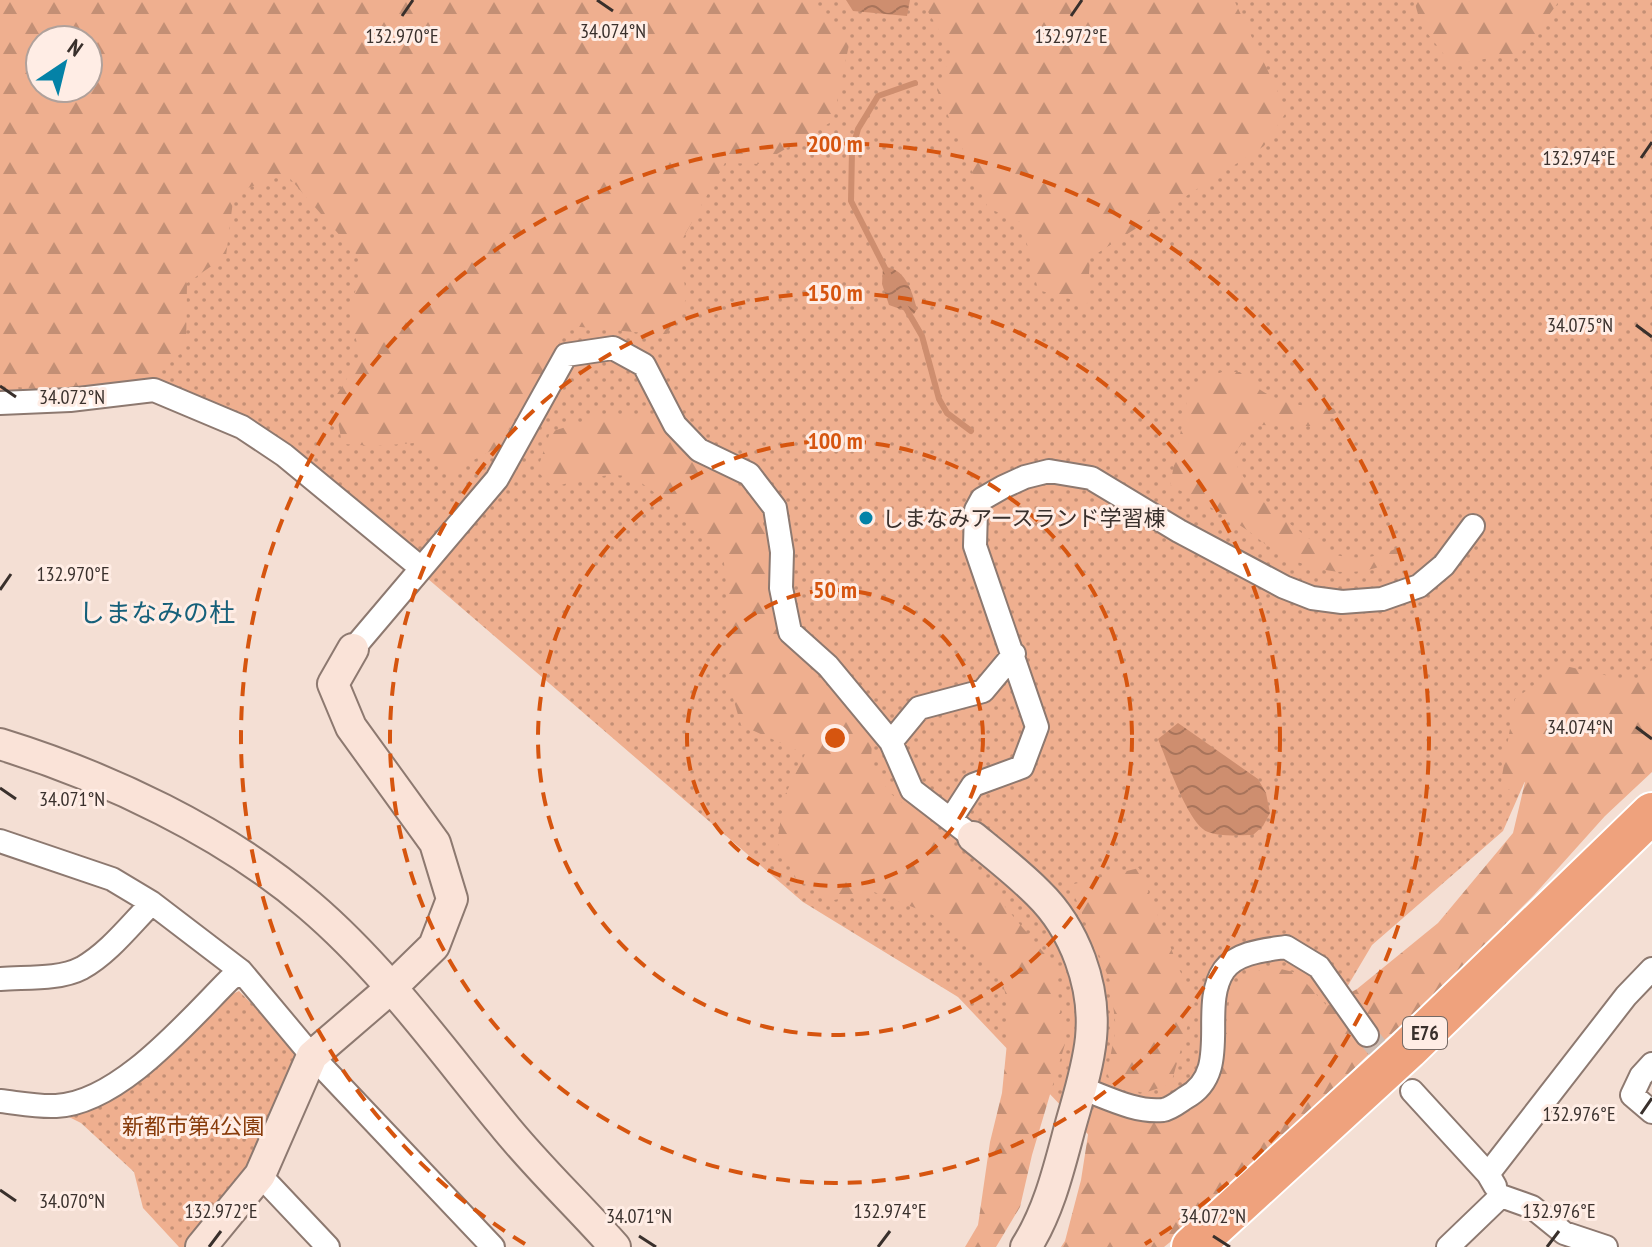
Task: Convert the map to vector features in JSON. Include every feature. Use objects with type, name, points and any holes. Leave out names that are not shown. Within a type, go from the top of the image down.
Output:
[{"type":"highway","name":"E76","points":[[1192,1247],[1408,1049],[1652,813]]},
{"type":"street","points":[[201,1247],[260,1175],[312,1056],[434,946],[452,899],[435,843],[351,727],[333,684],[353,649],[497,479],[566,355],[613,348],[644,365],[675,425],[699,450],[749,474],[775,508],[782,552],[781,588],[790,632],[828,666],[891,742],[912,790],[1040,895],[1066,930],[1082,962],[1090,998],[1091,1037],[1081,1088],[1055,1183],[1026,1247]]},
{"type":"street","points":[[0,403],[70,400],[154,390],[242,427],[284,455],[421,568]]},
{"type":"street","points":[[962,828],[973,785],[1022,767],[1037,727],[975,546],[976,510],[982,499],[1025,477],[1049,471],[1091,478],[1179,531],[1284,587],[1312,598],[1342,602],[1382,599],[1419,586],[1444,565],[1473,526]]},
{"type":"street","points":[[891,742],[919,708],[983,691],[1014,654]]},
{"type":"street","points":[[0,744],[82,773],[202,831],[243,856],[309,905],[391,988],[503,1125],[615,1247]]},
{"type":"street","points":[[0,841],[112,879],[152,903],[241,971],[312,1056],[493,1247]]},
{"type":"street","points":[[0,979],[59,975],[82,968],[114,942],[152,903]]},
{"type":"street","points":[[1081,1088],[1128,1106],[1164,1110],[1199,1091],[1212,1063],[1213,1015],[1219,982],[1225,968],[1251,953],[1286,947],[1319,967],[1367,1035]]},
{"type":"street","points":[[1488,1174],[1626,996],[1652,969]]},
{"type":"street","points":[[0,1101],[60,1105],[82,1101],[108,1088],[143,1064],[241,971]]},
{"type":"street","points":[[1652,1064],[1641,1076],[1632,1095],[1652,1112]]},
{"type":"street","points":[[1412,1091],[1488,1174],[1501,1196],[1532,1207],[1564,1233],[1606,1247]]},
{"type":"street","points":[[260,1175],[328,1247]]},
{"type":"street","points":[[1448,1247],[1501,1196]]},
{"type":"green space","points":[[0,0],[1652,0],[1652,709],[1525,781],[1503,831],[1372,945],[1296,1073],[1136,1185],[958,997],[803,902],[312,479],[154,390],[0,398]]},
{"type":"green space","points":[[0,0],[810,0],[850,40],[833,121],[760,164],[725,163],[678,247],[687,298],[666,335],[570,326],[498,447],[449,473],[415,443],[376,446],[342,444],[334,399],[360,358],[350,311],[363,262],[286,174],[234,193],[226,256],[187,283],[186,350],[131,387],[62,392],[0,385]]},
{"type":"green space","points":[[921,0],[1234,0],[1287,111],[1264,146],[1090,258],[1087,304],[1038,290],[1022,223],[988,208],[937,90],[952,52]]},
{"type":"green space","points":[[1414,0],[1560,0],[1522,52],[1452,65],[1421,25]]},
{"type":"green space","points":[[1222,372],[1240,372],[1262,391],[1279,400],[1339,411],[1310,426],[1257,425],[1232,456],[1247,482],[1264,502],[1329,553],[1366,557],[1399,547],[1400,556],[1369,570],[1336,572],[1318,569],[1286,557],[1245,528],[1170,485],[1188,395],[1203,379]]},
{"type":"green space","points":[[644,415],[759,507],[767,540],[770,580],[783,637],[872,739],[871,763],[889,792],[961,854],[1054,965],[1065,1044],[1020,1207],[996,1247],[965,1247],[978,1225],[990,1142],[1002,1093],[1010,1013],[1001,976],[933,915],[874,892],[834,900],[797,880],[777,842],[785,795],[805,754],[741,725],[728,681],[730,624],[723,553],[635,479],[608,476],[553,487],[537,471],[550,432],[598,417]]},
{"type":"green space","points":[[1652,660],[1652,772],[1605,816],[1534,895],[1441,989],[1195,1222],[1164,1247],[1061,1247],[1081,1180],[1090,1122],[1100,1110],[1171,1120],[1220,1077],[1229,1002],[1243,978],[1269,966],[1297,973],[1327,1006],[1357,989],[1438,923],[1513,833],[1525,782],[1499,794],[1515,699],[1561,665],[1635,682]]},
{"type":"green space","points":[[1139,868],[1180,971],[1195,1000],[1171,1084],[1144,1093],[1113,1086],[1107,1073],[1116,1028],[1110,981],[1070,885]]},
{"type":"green space","name":"新都市第4公園","points":[[239,991],[306,1059],[253,1169],[193,1247],[179,1247],[143,1208],[134,1172],[81,1123],[67,1116],[120,1089],[226,997]]},
{"type":"water","points":[[846,0],[910,0],[907,16],[853,11]]},
{"type":"water","points":[[883,267],[897,271],[906,281],[917,309],[914,314],[889,305],[882,284]]},
{"type":"water","points":[[1178,723],[1258,779],[1266,793],[1270,813],[1263,826],[1253,835],[1213,834],[1200,827],[1193,817],[1158,739]]},
{"type":"waterway","points":[[888,274],[851,201],[852,151],[858,129],[878,96],[915,83]]},
{"type":"waterway","points":[[904,305],[922,336],[939,399],[947,413],[971,431]]},
{"type":"tunnel","points":[[1367,1035],[1412,1091]]},
{"type":"place","name":"しまなみアースランド学習棟","points":[[866,518]]},
{"type":"district","name":"しまなみの杜","points":[[157,613]]}]
